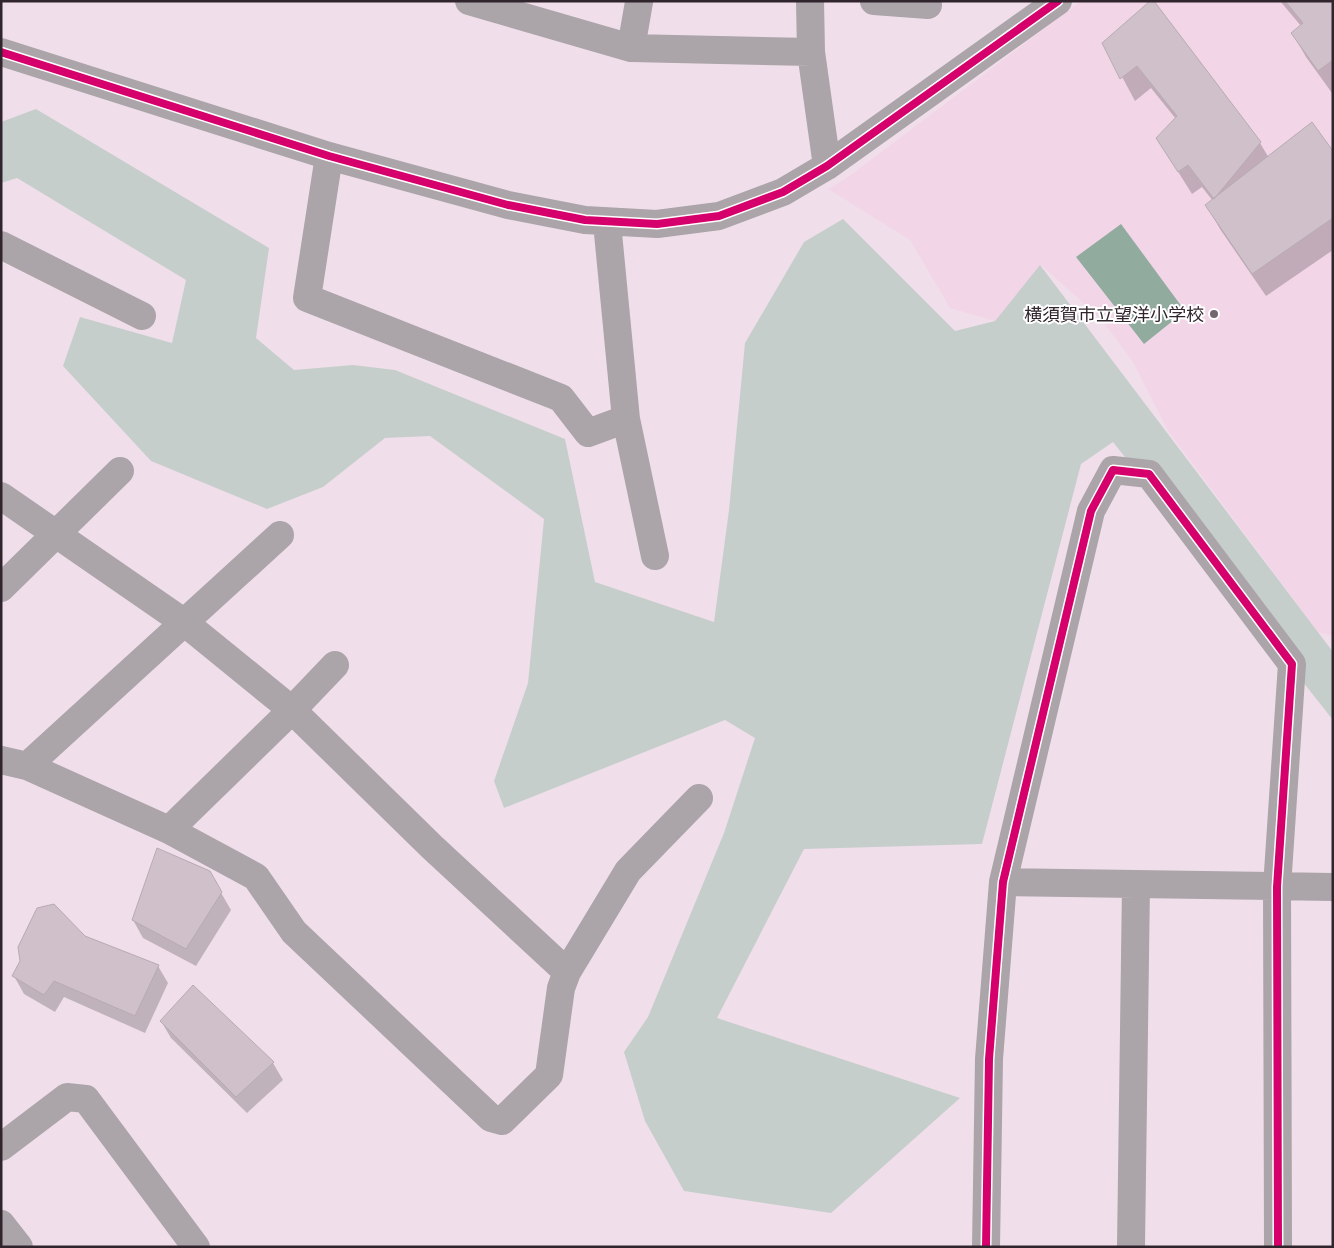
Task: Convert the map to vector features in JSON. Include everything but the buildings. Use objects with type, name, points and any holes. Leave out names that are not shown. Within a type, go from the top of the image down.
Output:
[{"type":"street","points":[[810,1],[811,52],[827,166]]},
{"type":"street","points":[[874,1],[928,5]]},
{"type":"street","points":[[1,52],[329,156],[508,206],[584,220],[657,224],[719,216],[783,192],[827,166],[1058,1]]},
{"type":"street","points":[[631,48],[639,2]]},
{"type":"street","points":[[478,3],[631,48],[811,52]]},
{"type":"street","points":[[329,156],[307,298],[561,398],[588,433],[626,419]]},
{"type":"street","points":[[607,222],[626,419],[655,556]]},
{"type":"street","points":[[1,245],[142,316]]},
{"type":"street","points":[[986,1247],[989,1059],[1003,882],[1091,511],[1113,470],[1149,474],[1292,664],[1277,887],[1278,1247]]},
{"type":"street","points":[[1,588],[120,471]]},
{"type":"street","points":[[1,496],[56,536],[185,623],[292,710],[432,847],[567,972]]},
{"type":"street","points":[[280,535],[185,623],[14,763],[169,830],[256,877],[294,932],[491,1118],[502,1121],[549,1075],[561,988],[567,972],[628,871],[699,798]]},
{"type":"street","points":[[169,830],[292,710],[335,665]]},
{"type":"street","points":[[1003,882],[1333,888]]},
{"type":"street","points":[[1131,1247],[1136,885]]},
{"type":"street","points":[[1,1147],[67,1097],[86,1099],[196,1247]]},
{"type":"street","points":[[1,1224],[19,1247]]},
{"type":"shaded area","name":"横須賀市立望洋小学校","points":[[1081,1],[1333,1],[1333,636],[1318,632],[1168,431],[1133,362],[1102,320],[1041,265],[995,321],[950,308],[910,240],[828,189],[848,177]]},
{"type":"shaded area","points":[[36,109],[269,248],[256,338],[294,370],[353,365],[395,370],[565,439],[595,582],[714,622],[729,510],[745,343],[804,242],[843,219],[955,331],[995,321],[1040,265],[1333,652],[1333,720],[1113,442],[1081,464],[982,844],[804,849],[717,1018],[960,1098],[831,1213],[684,1191],[645,1121],[624,1052],[648,1017],[724,833],[755,738],[725,720],[504,808],[494,781],[528,683],[544,519],[430,436],[385,438],[323,487],[267,509],[151,461],[63,366],[80,317],[172,343],[186,280],[17,178],[1,183],[1,122]]},
{"type":"shaded area","points":[[1121,224],[1185,311],[1144,344],[1076,257]]},
{"type":"cycle path","points":[[1,52],[329,156],[508,205],[585,220],[657,224],[719,216],[783,192],[827,166],[1058,1]]},
{"type":"cycle path","points":[[986,1247],[989,1059],[1003,882],[1091,511],[1113,470],[1149,474],[1292,664],[1277,887],[1278,1247]]},
{"type":"place","name":"横須賀市立望洋小学校","points":[[1214,314]]}]
